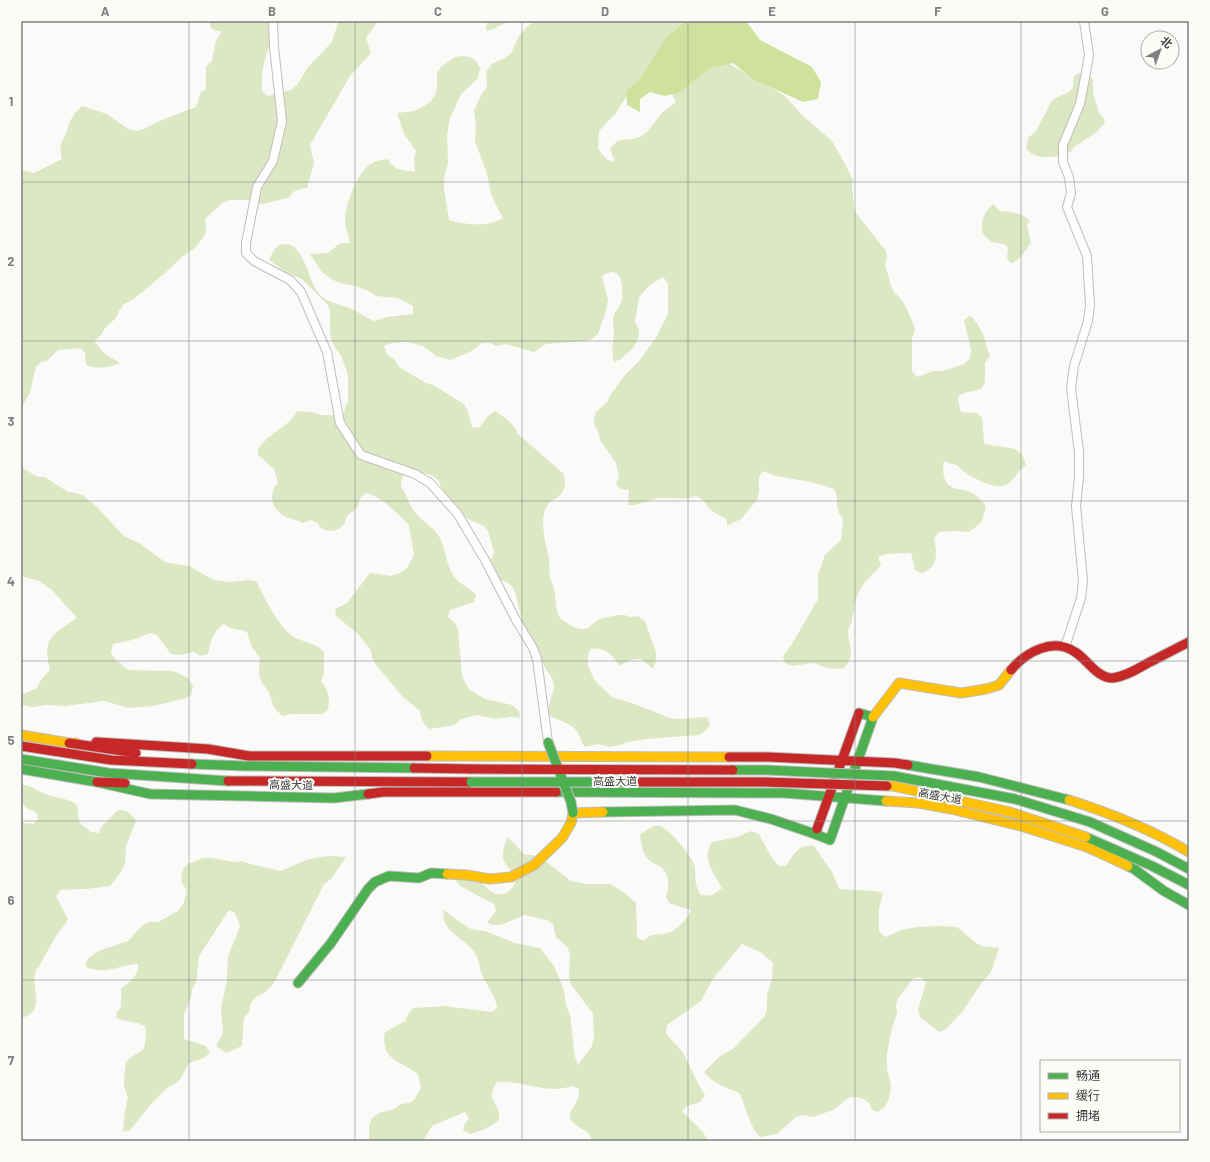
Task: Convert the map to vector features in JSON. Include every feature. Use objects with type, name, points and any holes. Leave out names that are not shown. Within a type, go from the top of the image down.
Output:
[{"type":"main road","points":[[573,812],[735,810],[771,819],[830,840],[873,717],[899,682],[962,693],[986,689],[999,685],[1018,662],[1031,652],[1049,646],[1065,647],[1076,652],[1097,672],[1110,678],[1123,676],[1189,642]]},
{"type":"main road","points":[[815,834],[859,713],[873,717]]},
{"type":"main road","points":[[21,735],[113,750],[246,766]]},
{"type":"main road","points":[[69,743],[119,742],[208,749],[249,756],[760,757],[895,763],[980,776],[1058,796],[1097,809],[1169,840],[1189,852]]},
{"type":"main road","points":[[298,983],[332,943],[368,889],[375,882],[389,876],[419,878],[431,873],[467,875],[490,879],[511,877],[534,865],[562,838],[571,823],[573,812],[571,802],[548,742]]},
{"type":"main road","name":"高盛大道","points":[[21,746],[111,760],[246,766],[472,769],[766,770],[894,776],[1015,799],[1090,822],[1157,852],[1189,869]]},
{"type":"main road","name":"高盛大道","points":[[21,759],[109,773],[244,782],[765,782],[893,786],[1010,812],[1086,837],[1152,866],[1189,885]]},
{"type":"main road","name":"高盛大道","points":[[21,769],[97,782],[150,794],[334,798],[383,792],[784,793],[918,803],[951,809],[1021,826],[1109,856],[1134,869],[1164,891],[1189,905]]},
{"type":"main road","points":[[97,782],[154,784],[244,782]]},
{"type":"main road","points":[[1110,831],[1161,847],[1189,861]]},
{"type":"main road","points":[[1152,866],[1189,894]]},
{"type":"street","points":[[273,21],[274,47],[282,121],[273,162],[257,188],[246,243],[246,253],[254,260],[290,280],[301,292],[327,352],[340,423],[361,455],[415,474],[430,483],[458,513],[485,560],[516,620],[533,648],[537,659],[548,742]]},
{"type":"street","points":[[1065,647],[1081,598],[1083,581],[1076,506],[1079,477],[1079,452],[1071,388],[1074,366],[1088,321],[1090,305],[1087,256],[1067,207],[1071,193],[1069,177],[1063,162],[1063,145],[1080,104],[1089,55],[1084,21]]},
{"type":"shaded area","points":[[210,21],[268,21],[269,34],[272,41],[264,65],[262,91],[268,96],[291,90],[297,85],[308,67],[331,43],[339,21],[378,21],[366,38],[371,53],[350,76],[310,145],[314,163],[307,188],[293,192],[288,198],[262,204],[255,204],[248,200],[230,200],[222,203],[205,219],[205,235],[196,247],[182,257],[134,299],[124,304],[116,318],[94,341],[105,354],[120,363],[112,366],[90,367],[86,365],[85,353],[81,348],[58,350],[47,361],[41,362],[36,367],[30,393],[21,408],[21,170],[34,173],[62,159],[60,151],[62,142],[72,117],[82,106],[107,114],[128,129],[137,131],[196,107],[201,92],[206,89],[206,67],[212,61],[215,43],[222,31],[215,31],[210,26]]},
{"type":"shaded area","points":[[487,21],[510,21],[486,31]]},
{"type":"shaded area","points":[[533,21],[683,21],[682,30],[678,37],[632,87],[616,113],[599,131],[598,148],[608,160],[615,162],[610,149],[614,144],[618,141],[638,138],[643,135],[651,128],[663,112],[676,102],[671,88],[670,73],[728,63],[785,96],[802,115],[832,141],[853,180],[852,188],[855,212],[886,251],[887,258],[885,266],[890,283],[894,292],[905,305],[915,330],[912,338],[912,371],[917,377],[933,371],[942,371],[964,364],[970,358],[971,350],[964,320],[970,316],[981,330],[990,356],[985,363],[985,382],[981,389],[958,396],[961,412],[976,413],[982,417],[984,443],[1015,449],[1024,458],[1026,466],[1019,471],[1013,480],[1003,486],[999,486],[979,480],[956,465],[944,461],[943,470],[946,482],[952,487],[972,493],[986,506],[982,521],[968,532],[939,532],[934,538],[936,559],[928,570],[922,573],[915,570],[911,553],[887,554],[878,557],[881,565],[863,585],[856,599],[852,620],[848,630],[851,655],[847,664],[843,669],[827,668],[814,663],[792,666],[785,663],[783,656],[792,644],[818,599],[818,575],[825,555],[841,540],[843,519],[839,513],[837,497],[834,489],[811,482],[776,476],[763,471],[759,477],[759,492],[757,500],[741,519],[727,526],[727,519],[714,512],[703,500],[696,496],[683,499],[659,498],[636,505],[628,505],[629,490],[621,489],[616,484],[619,478],[616,463],[600,440],[599,433],[595,427],[594,419],[596,412],[607,402],[624,376],[640,360],[657,336],[668,314],[668,283],[663,277],[650,285],[639,297],[635,322],[639,330],[638,340],[632,349],[621,359],[614,362],[612,352],[614,334],[613,319],[622,299],[622,288],[620,277],[614,272],[602,276],[608,300],[598,334],[592,339],[585,341],[546,344],[534,352],[505,344],[496,346],[490,343],[482,343],[470,352],[450,360],[436,356],[423,346],[408,342],[392,343],[384,346],[387,354],[395,360],[399,367],[464,404],[468,411],[472,427],[479,428],[488,416],[495,411],[514,426],[518,434],[564,474],[564,490],[546,508],[543,519],[550,577],[555,592],[556,607],[559,616],[576,628],[582,629],[589,627],[600,619],[619,615],[631,617],[638,616],[645,621],[656,653],[656,661],[653,669],[640,659],[631,660],[620,666],[608,652],[596,648],[590,649],[588,666],[595,681],[612,697],[670,718],[680,719],[707,717],[710,724],[700,735],[646,739],[608,747],[599,744],[585,747],[578,732],[567,724],[550,716],[548,709],[554,688],[553,680],[531,643],[523,625],[515,592],[511,585],[490,574],[488,567],[494,552],[488,531],[484,526],[468,519],[452,504],[443,491],[438,480],[431,475],[423,473],[406,472],[402,478],[401,487],[412,508],[415,513],[438,535],[454,576],[459,582],[476,595],[474,602],[450,610],[448,617],[455,623],[458,630],[462,675],[465,683],[470,690],[485,699],[512,705],[519,711],[520,718],[511,717],[495,719],[477,715],[461,719],[454,725],[430,729],[423,722],[420,711],[403,697],[376,665],[372,658],[371,650],[358,634],[336,616],[335,609],[347,603],[370,573],[391,576],[400,573],[407,568],[414,555],[409,525],[386,503],[366,493],[360,498],[356,509],[348,515],[344,524],[337,530],[324,530],[319,527],[318,523],[310,520],[303,523],[284,516],[276,509],[272,501],[273,491],[278,483],[274,469],[258,455],[258,448],[268,438],[288,423],[297,411],[337,416],[344,414],[348,401],[347,371],[331,338],[330,311],[328,305],[302,279],[287,273],[269,260],[273,252],[282,244],[292,246],[298,251],[317,290],[321,296],[331,302],[352,309],[374,321],[387,317],[413,314],[413,306],[398,298],[376,296],[369,291],[333,280],[322,272],[310,254],[327,253],[341,243],[350,243],[345,225],[345,216],[349,200],[360,176],[370,164],[388,159],[396,168],[415,172],[414,159],[416,151],[404,134],[397,113],[414,111],[431,101],[437,88],[437,73],[441,67],[455,57],[470,57],[476,61],[480,68],[478,78],[461,94],[450,118],[447,135],[448,162],[444,179],[449,220],[462,223],[484,224],[503,218],[491,194],[487,174],[475,141],[476,126],[474,111],[482,93],[487,88],[486,72],[492,64],[505,58],[511,53],[520,34]]},
{"type":"shaded area","points":[[686,21],[746,21],[760,40],[812,67],[821,82],[818,99],[803,102],[754,80],[733,63],[710,68],[679,93],[664,96],[650,92],[640,99],[640,112],[627,105],[626,91],[639,80],[667,37]]},
{"type":"shaded area","points":[[1079,73],[1090,76],[1093,80],[1093,93],[1099,113],[1105,122],[1097,132],[1074,147],[1071,152],[1054,157],[1041,157],[1031,153],[1026,149],[1028,138],[1036,131],[1051,102],[1069,92],[1073,88],[1074,76]]},
{"type":"shaded area","points":[[993,204],[1000,211],[1020,214],[1030,221],[1027,225],[1031,243],[1022,255],[1014,262],[1010,263],[1007,257],[1008,248],[1004,244],[991,242],[983,234],[982,221],[987,210]]},
{"type":"shaded area","points":[[21,467],[38,477],[45,477],[68,492],[84,496],[97,507],[124,536],[139,543],[165,562],[189,566],[214,580],[231,582],[248,580],[256,581],[272,612],[288,632],[294,637],[314,645],[324,652],[324,674],[321,681],[328,694],[328,709],[323,714],[291,714],[283,716],[273,705],[269,692],[261,681],[259,673],[260,658],[252,647],[247,632],[233,629],[224,624],[215,633],[211,641],[208,654],[200,656],[194,652],[179,655],[171,654],[157,635],[150,633],[132,640],[113,644],[111,653],[115,659],[128,670],[173,671],[188,678],[193,686],[191,695],[183,699],[153,706],[129,708],[104,701],[65,706],[48,705],[32,707],[21,705],[21,693],[24,694],[37,688],[40,681],[50,670],[47,651],[51,638],[55,633],[77,618],[52,590],[39,581],[21,576]]},
{"type":"shaded area","points":[[21,785],[28,786],[44,794],[67,800],[77,805],[79,822],[91,832],[99,833],[101,827],[118,810],[128,812],[136,821],[126,846],[125,863],[121,872],[110,886],[61,890],[56,896],[68,919],[56,936],[35,972],[34,980],[36,1005],[34,1011],[21,1018],[21,823],[34,824],[38,819],[36,812],[27,808],[22,803]]},
{"type":"shaded area","points":[[654,826],[664,828],[688,853],[693,862],[698,890],[701,895],[704,896],[713,894],[722,888],[712,871],[708,860],[709,848],[712,842],[737,837],[751,831],[759,834],[772,858],[779,866],[786,866],[800,848],[814,846],[832,872],[839,889],[883,893],[879,909],[879,932],[886,937],[901,930],[917,927],[957,927],[976,943],[982,946],[999,948],[991,972],[962,1012],[945,1030],[939,1032],[920,1017],[918,1010],[926,982],[920,977],[913,979],[898,998],[896,1005],[897,1013],[892,1028],[887,1054],[887,1069],[891,1085],[889,1099],[885,1107],[878,1112],[872,1110],[869,1103],[863,1099],[856,1097],[848,1098],[835,1109],[811,1117],[803,1115],[796,1117],[777,1134],[760,1137],[753,1128],[739,1093],[720,1085],[707,1076],[704,1072],[720,1056],[733,1049],[764,1017],[767,1010],[767,995],[772,978],[773,963],[762,953],[742,944],[712,980],[701,1001],[667,1025],[666,1033],[683,1053],[705,1095],[700,1102],[687,1106],[682,1111],[703,1132],[708,1141],[592,1141],[587,1133],[573,1123],[570,1116],[571,1111],[578,1099],[579,1089],[572,1086],[553,1089],[516,1083],[497,1082],[493,1088],[492,1098],[498,1109],[499,1120],[493,1125],[471,1134],[463,1130],[465,1123],[469,1119],[465,1112],[432,1126],[423,1141],[369,1141],[369,1126],[372,1118],[379,1113],[394,1109],[401,1104],[409,1103],[414,1100],[421,1088],[418,1074],[393,1059],[388,1054],[384,1041],[385,1032],[405,1021],[413,1008],[444,1006],[492,1012],[497,1008],[482,974],[475,953],[445,924],[444,910],[471,929],[485,931],[515,943],[540,948],[554,966],[564,990],[566,1006],[570,1014],[575,1057],[578,1065],[592,1046],[594,1038],[593,1014],[570,983],[570,954],[567,947],[556,937],[553,924],[547,920],[524,915],[501,925],[487,923],[496,911],[494,904],[460,886],[456,881],[461,875],[478,880],[494,893],[503,894],[510,890],[517,877],[505,863],[504,859],[503,850],[508,837],[525,855],[533,855],[547,862],[571,881],[587,884],[610,884],[625,893],[636,903],[637,937],[643,941],[651,936],[667,933],[676,929],[684,922],[691,910],[669,903],[666,897],[668,885],[664,870],[645,856],[640,834]]},
{"type":"shaded area","points":[[330,856],[346,857],[331,879],[324,884],[274,983],[264,993],[256,997],[251,1003],[249,1012],[244,1018],[242,1046],[226,1053],[216,1046],[223,1033],[221,1009],[227,980],[228,957],[240,926],[235,913],[229,910],[199,956],[196,983],[192,989],[191,998],[184,1014],[184,1039],[206,1046],[210,1053],[204,1058],[189,1063],[181,1078],[175,1084],[167,1088],[153,1102],[130,1130],[123,1132],[128,1098],[124,1086],[126,1062],[144,1049],[146,1034],[145,1026],[116,1018],[117,1012],[121,1007],[121,989],[131,981],[137,972],[138,964],[98,970],[85,966],[88,958],[101,950],[128,941],[143,925],[150,922],[158,922],[178,911],[183,905],[187,890],[182,883],[181,878],[183,869],[188,864],[203,858],[211,858],[234,862],[242,861],[281,871],[313,858]]},
{"type":"traffic: fast","points":[[817,829],[815,834],[830,840],[873,717],[859,713]]},
{"type":"traffic: fast","points":[[548,742],[571,802],[573,813]]},
{"type":"traffic: fast","points":[[21,759],[109,773],[228,781]]},
{"type":"traffic: fast","points":[[192,764],[414,768]]},
{"type":"traffic: fast","points":[[908,765],[979,777],[1069,800]]},
{"type":"traffic: fast","points":[[21,769],[97,782],[150,794],[334,798],[368,794]]},
{"type":"traffic: fast","points":[[733,770],[766,770],[894,776],[1015,799],[1090,822]]},
{"type":"traffic: fast","points":[[471,782],[634,782]]},
{"type":"traffic: fast","points":[[556,792],[784,793],[886,801]]},
{"type":"traffic: fast","points":[[603,812],[735,810],[771,819],[815,834]]},
{"type":"traffic: fast","points":[[1090,822],[1157,852],[1189,869]]},
{"type":"traffic: fast","points":[[1086,837],[1152,866],[1189,885]]},
{"type":"traffic: fast","points":[[1128,866],[1164,891],[1189,905]]},
{"type":"traffic: fast","points":[[298,983],[331,943],[368,889],[375,882],[389,876],[419,878],[431,873],[447,874]]},
{"type":"traffic: slow","points":[[873,717],[899,683],[961,693],[986,689],[999,685],[1011,670]]},
{"type":"traffic: slow","points":[[21,735],[76,743]]},
{"type":"traffic: slow","points":[[427,756],[729,757]]},
{"type":"traffic: slow","points":[[887,786],[893,786],[1010,812],[1086,837]]},
{"type":"traffic: slow","points":[[1069,800],[1130,823],[1160,836],[1189,852]]},
{"type":"traffic: slow","points":[[886,801],[918,803],[951,809],[1021,826],[1087,847],[1128,866]]},
{"type":"traffic: slow","points":[[447,874],[467,875],[490,879],[511,877],[534,865],[562,838],[571,823],[573,813],[603,812]]},
{"type":"traffic: jam","points":[[1011,670],[1017,663],[1032,652],[1049,646],[1058,646],[1075,652],[1097,672],[1112,678],[1131,672],[1189,642]]},
{"type":"traffic: jam","points":[[817,829],[859,713]]},
{"type":"traffic: jam","points":[[96,742],[208,749],[249,756],[427,756]]},
{"type":"traffic: jam","points":[[69,743],[136,753]]},
{"type":"traffic: jam","points":[[21,746],[111,760],[192,764]]},
{"type":"traffic: jam","points":[[729,757],[768,757],[895,763],[908,765]]},
{"type":"traffic: jam","points":[[414,768],[472,769]]},
{"type":"traffic: jam","points":[[472,769],[733,770]]},
{"type":"traffic: jam","points":[[228,781],[471,782]]},
{"type":"traffic: jam","points":[[97,782],[125,783]]},
{"type":"traffic: jam","points":[[634,782],[765,782],[887,786]]},
{"type":"traffic: jam","points":[[368,794],[383,792],[556,792]]}]
